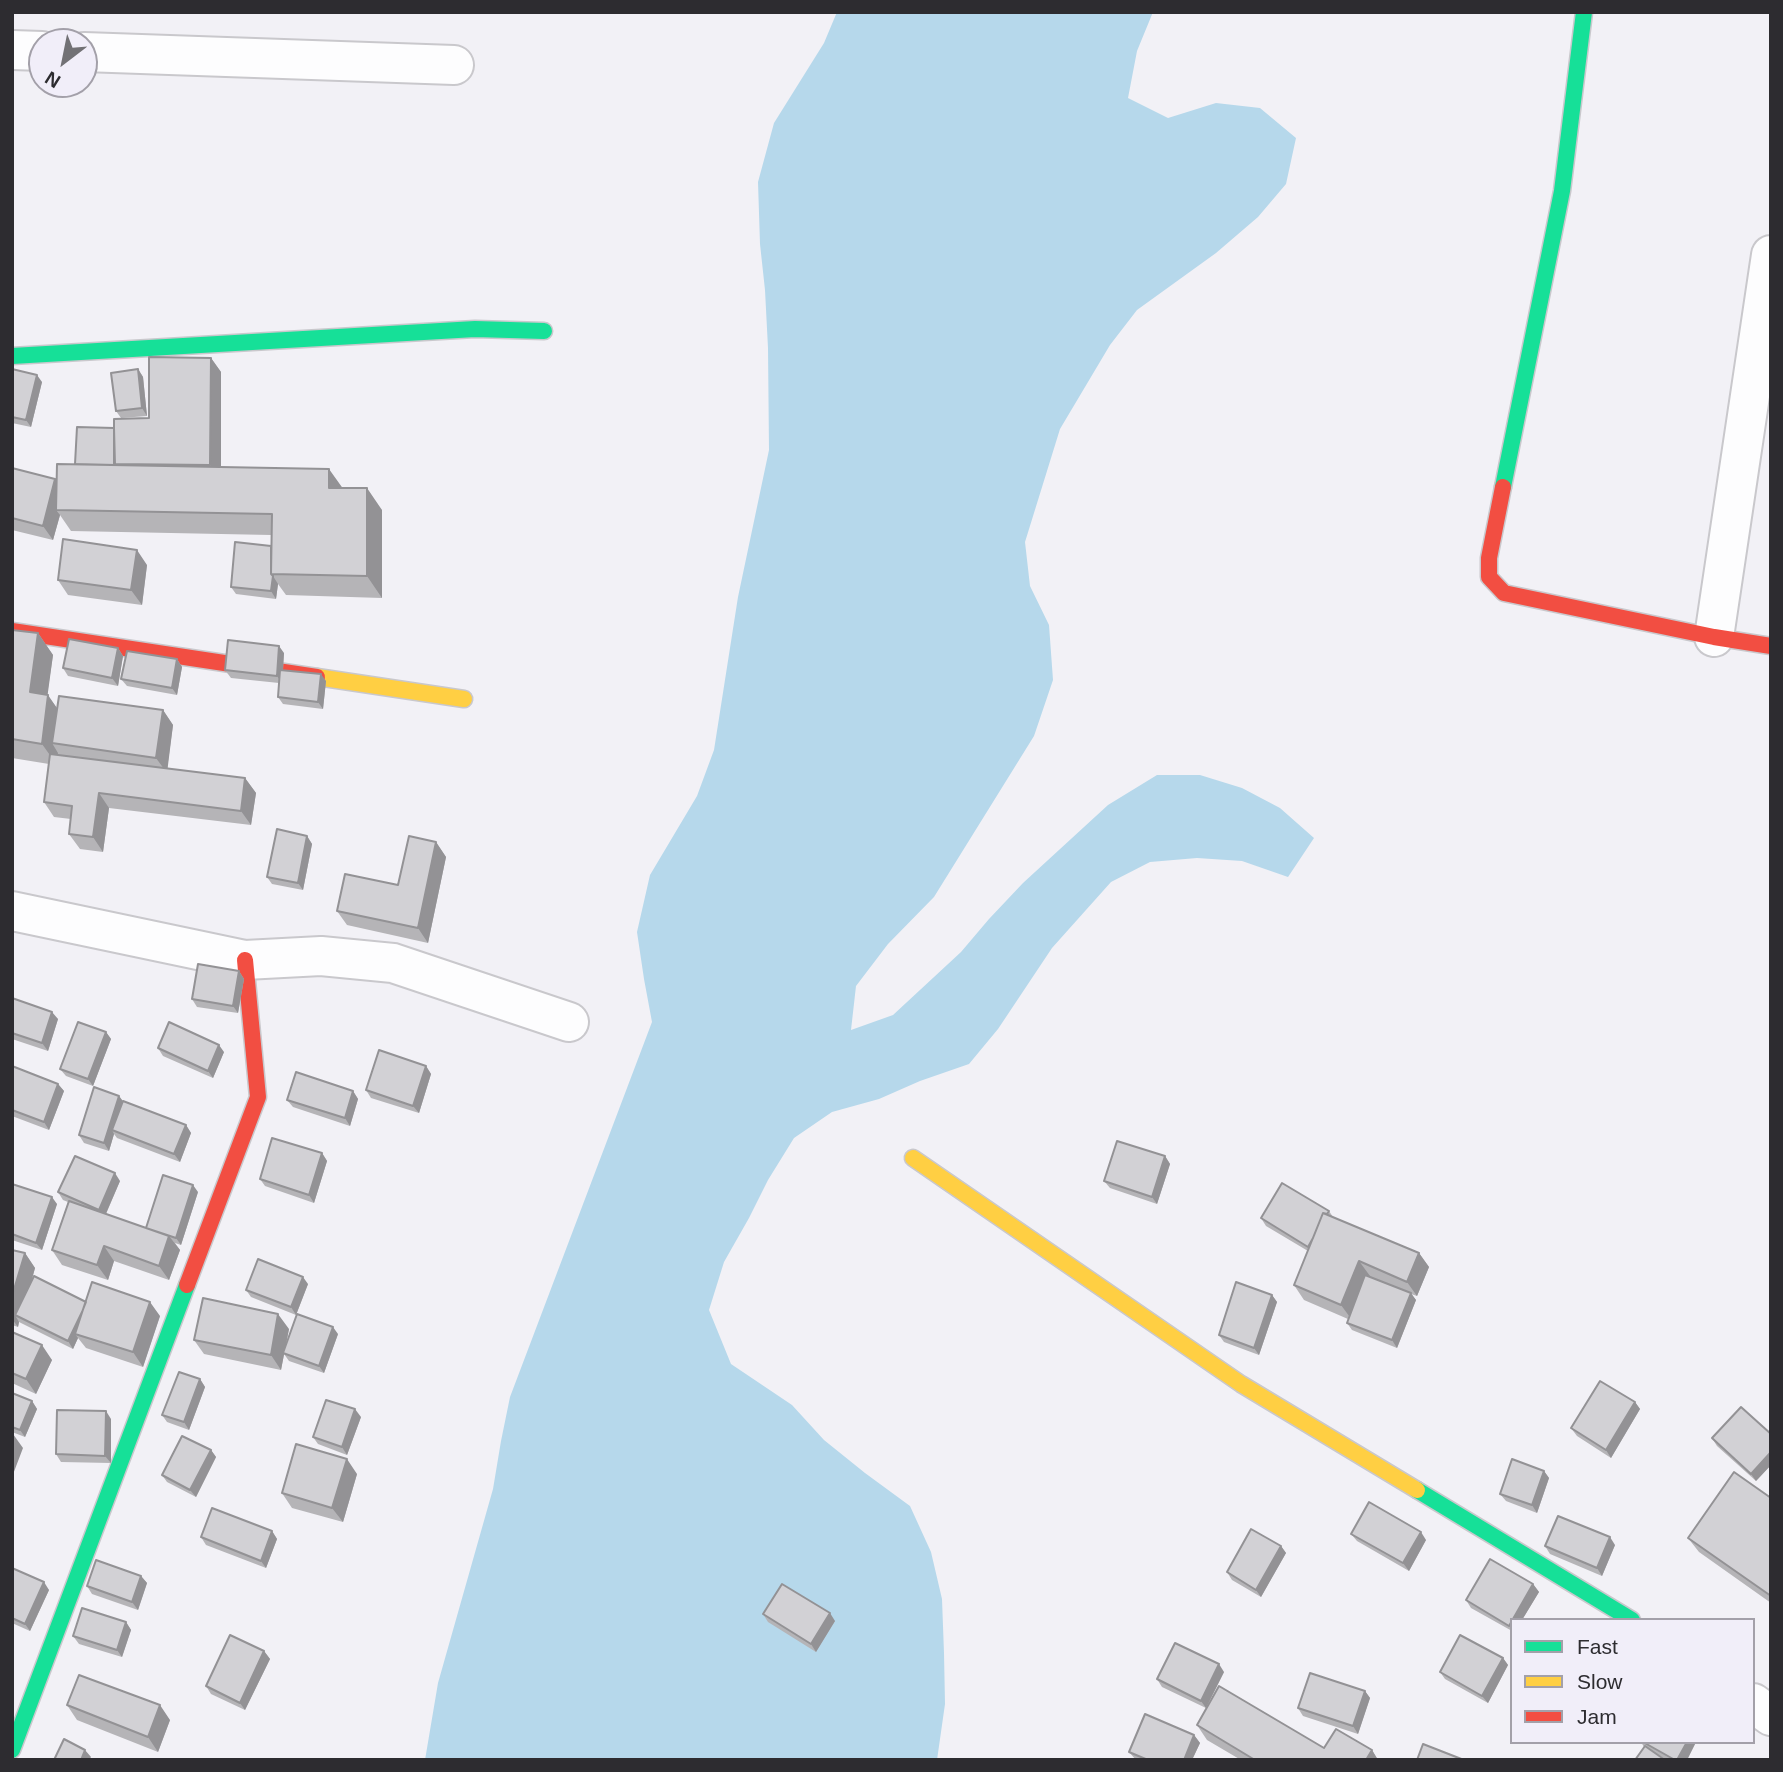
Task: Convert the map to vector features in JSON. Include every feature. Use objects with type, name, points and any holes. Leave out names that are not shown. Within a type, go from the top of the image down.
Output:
[{"type":"street","points":[[1584,12],[1562,191],[1489,558],[1489,578],[1504,593],[1714,637],[1771,646]]},
{"type":"street","points":[[98,52],[454,65]]},
{"type":"street","points":[[1714,637],[1771,255]]},
{"type":"street","points":[[12,356],[475,329],[544,331]]},
{"type":"street","points":[[12,631],[464,699]]},
{"type":"street","points":[[12,911],[244,960],[321,956],[393,963],[569,1022]]},
{"type":"street","points":[[12,1750],[258,1097],[244,960]]},
{"type":"street","points":[[913,1158],[1241,1384],[1629,1618]]},
{"type":"street","points":[[1755,1704],[1771,1716]]},
{"type":"water","points":[[837,12],[1153,12],[1137,51],[1128,98],[1168,118],[1216,103],[1260,108],[1296,138],[1286,184],[1258,217],[1216,253],[1137,310],[1110,345],[1060,429],[1025,542],[1030,586],[1049,625],[1053,680],[1034,736],[934,897],[888,944],[856,986],[851,1030],[893,1015],[961,952],[1023,883],[1108,805],[1157,775],[1200,775],[1242,788],[1280,808],[1314,838],[1288,877],[1242,861],[1197,858],[1150,862],[1111,882],[1052,948],[998,1029],[969,1064],[879,1099],[832,1112],[794,1138],[724,1262],[709,1310],[731,1364],[792,1405],[824,1440],[910,1506],[931,1552],[942,1599],[944,1653],[945,1704],[937,1760],[425,1760],[438,1683],[493,1489],[510,1397],[652,1022],[637,932],[650,875],[697,796],[714,750],[738,597],[769,450],[768,348],[758,182],[774,123],[824,43]]},
{"type":"building","points":[[149,357],[211,358],[210,465],[114,464],[114,419],[149,418]]},
{"type":"building","points":[[12,369],[37,375],[26,420],[12,417]]},
{"type":"building","points":[[138,369],[142,408],[116,411],[111,373]]},
{"type":"building","points":[[77,427],[114,428],[115,465],[75,464]]},
{"type":"building","points":[[57,464],[329,469],[329,488],[367,488],[367,576],[271,574],[272,514],[56,510]]},
{"type":"building","points":[[12,468],[55,479],[43,526],[12,518]]},
{"type":"building","points":[[63,539],[137,550],[131,590],[58,580]]},
{"type":"building","points":[[235,542],[271,546],[271,591],[231,587]]},
{"type":"building","points":[[12,630],[38,633],[30,692],[48,695],[42,744],[12,739]]},
{"type":"building","points":[[69,639],[118,648],[112,678],[63,668]]},
{"type":"building","points":[[228,640],[279,646],[277,676],[225,670]]},
{"type":"building","points":[[127,651],[177,659],[172,688],[121,679]]},
{"type":"building","points":[[280,670],[321,674],[318,702],[278,697]]},
{"type":"building","points":[[59,696],[163,710],[156,758],[52,743]]},
{"type":"building","points":[[50,754],[245,778],[241,811],[99,793],[93,837],[69,834],[72,806],[44,802]]},
{"type":"building","points":[[277,829],[307,836],[298,883],[267,877]]},
{"type":"building","points":[[409,836],[436,842],[418,928],[337,911],[345,874],[398,885]]},
{"type":"building","points":[[198,964],[239,971],[233,1006],[192,999]]},
{"type":"building","points":[[12,998],[52,1012],[42,1043],[12,1033]]},
{"type":"building","points":[[78,1022],[106,1032],[88,1079],[60,1069]]},
{"type":"building","points":[[169,1022],[219,1045],[208,1071],[158,1048]]},
{"type":"building","points":[[379,1050],[426,1066],[413,1106],[366,1090]]},
{"type":"building","points":[[12,1066],[58,1084],[44,1122],[12,1110]]},
{"type":"building","points":[[296,1072],[353,1091],[345,1118],[287,1100]]},
{"type":"building","points":[[94,1087],[119,1096],[104,1143],[79,1135]]},
{"type":"building","points":[[123,1101],[186,1125],[174,1154],[112,1130]]},
{"type":"building","points":[[272,1138],[322,1153],[309,1195],[260,1179]]},
{"type":"building","points":[[1117,1141],[1165,1156],[1152,1197],[1104,1181]]},
{"type":"building","points":[[75,1156],[115,1173],[99,1210],[58,1192]]},
{"type":"building","points":[[163,1175],[193,1185],[176,1238],[146,1228]]},
{"type":"building","points":[[1282,1183],[1329,1211],[1327,1214],[1323,1213],[1308,1247],[1261,1218]]},
{"type":"building","points":[[12,1184],[52,1197],[36,1243],[12,1234]]},
{"type":"building","points":[[69,1201],[169,1236],[159,1266],[104,1246],[97,1265],[52,1250]]},
{"type":"building","points":[[1323,1213],[1419,1253],[1407,1282],[1359,1261],[1341,1305],[1294,1285]]},
{"type":"building","points":[[12,1250],[25,1253],[12,1296]]},
{"type":"building","points":[[258,1259],[303,1277],[291,1307],[246,1290]]},
{"type":"building","points":[[1365,1275],[1411,1293],[1392,1340],[1347,1323]]},
{"type":"building","points":[[34,1276],[86,1302],[68,1341],[15,1315]]},
{"type":"building","points":[[92,1282],[150,1302],[133,1352],[75,1334]]},
{"type":"building","points":[[1236,1282],[1272,1295],[1254,1348],[1219,1335]]},
{"type":"building","points":[[203,1298],[278,1314],[271,1355],[194,1340]]},
{"type":"building","points":[[297,1314],[333,1327],[319,1366],[283,1353]]},
{"type":"building","points":[[12,1332],[42,1345],[26,1379],[12,1373]]},
{"type":"building","points":[[179,1372],[200,1379],[184,1422],[162,1415]]},
{"type":"building","points":[[1600,1381],[1635,1402],[1606,1450],[1571,1428]]},
{"type":"building","points":[[12,1393],[32,1401],[20,1430],[12,1427]]},
{"type":"building","points":[[326,1400],[355,1409],[342,1447],[313,1437]]},
{"type":"building","points":[[1741,1407],[1771,1434],[1771,1452],[1751,1474],[1712,1438]]},
{"type":"building","points":[[57,1410],[106,1411],[105,1456],[56,1454]]},
{"type":"building","points":[[182,1436],[211,1450],[190,1490],[162,1475]]},
{"type":"building","points":[[296,1444],[347,1459],[332,1508],[282,1493]]},
{"type":"building","points":[[1512,1459],[1544,1471],[1532,1505],[1500,1494]]},
{"type":"building","points":[[1734,1472],[1771,1498],[1771,1596],[1688,1538]]},
{"type":"building","points":[[1369,1502],[1421,1532],[1403,1563],[1351,1534]]},
{"type":"building","points":[[212,1508],[272,1531],[261,1561],[201,1537]]},
{"type":"building","points":[[1558,1516],[1610,1537],[1597,1568],[1545,1546]]},
{"type":"building","points":[[1251,1529],[1281,1546],[1256,1590],[1227,1572]]},
{"type":"building","points":[[1490,1559],[1533,1584],[1514,1618],[1510,1618],[1509,1626],[1466,1600]]},
{"type":"building","points":[[96,1560],[141,1576],[132,1602],[87,1586]]},
{"type":"building","points":[[12,1568],[44,1582],[25,1624],[12,1618]]},
{"type":"building","points":[[782,1584],[830,1613],[811,1644],[763,1614]]},
{"type":"building","points":[[82,1608],[126,1622],[117,1650],[73,1636]]},
{"type":"building","points":[[230,1635],[264,1651],[240,1703],[206,1686]]},
{"type":"building","points":[[1460,1635],[1503,1658],[1482,1696],[1440,1672]]},
{"type":"building","points":[[1175,1643],[1219,1664],[1201,1701],[1157,1679]]},
{"type":"building","points":[[1310,1673],[1365,1691],[1353,1726],[1298,1708]]},
{"type":"building","points":[[79,1675],[160,1705],[148,1737],[67,1705]]},
{"type":"building","points":[[1219,1686],[1324,1748],[1336,1729],[1372,1750],[1366,1760],[1255,1760],[1197,1725]]},
{"type":"building","points":[[1145,1714],[1194,1735],[1184,1760],[1148,1760],[1129,1752]]},
{"type":"building","points":[[64,1739],[85,1750],[81,1760],[54,1760]]},
{"type":"building","points":[[1423,1744],[1464,1760],[1417,1760]]},
{"type":"building","points":[[1647,1744],[1686,1744],[1675,1760]]},
{"type":"building","points":[[1645,1746],[1665,1760],[1635,1760]]},
{"type":"traffic: fast","points":[[1503,487],[1562,191],[1584,12]]},
{"type":"traffic: fast","points":[[12,356],[475,329],[544,331]]},
{"type":"traffic: fast","points":[[12,1750],[187,1285]]},
{"type":"traffic: fast","points":[[1417,1490],[1629,1618]]},
{"type":"traffic: slow","points":[[317,677],[464,699]]},
{"type":"traffic: slow","points":[[913,1158],[1241,1384],[1417,1490]]},
{"type":"traffic: jam","points":[[1503,487],[1489,558],[1489,577],[1504,593],[1714,637],[1771,646]]},
{"type":"traffic: jam","points":[[12,631],[317,677]]},
{"type":"traffic: jam","points":[[187,1285],[258,1097],[245,960]]}]
